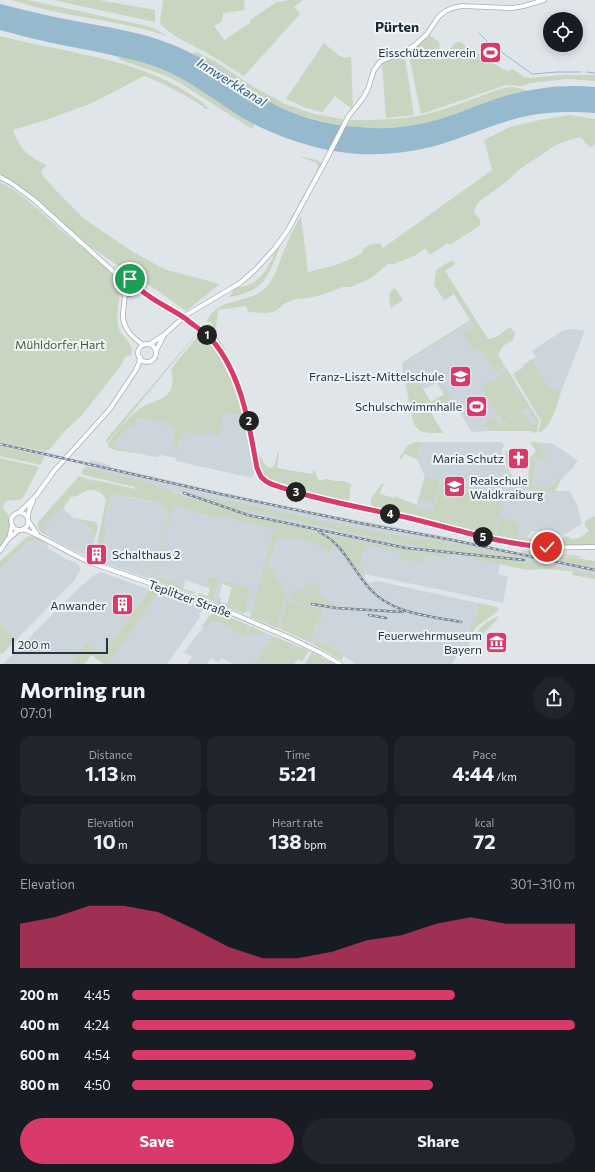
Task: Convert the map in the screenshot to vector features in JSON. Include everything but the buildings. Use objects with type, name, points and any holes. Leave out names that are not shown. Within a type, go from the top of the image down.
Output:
[{"type":"main road","points":[[139,351],[144,345],[150,344],[164,335],[186,316],[240,283],[264,261],[275,248],[288,230],[327,159],[347,118],[363,98],[368,89],[374,70],[378,64],[404,52],[415,45],[427,34],[437,18],[452,8],[462,6],[500,8],[524,6],[544,0]]},
{"type":"main road","points":[[0,177],[33,199],[115,273],[126,280],[134,280],[137,287],[193,325],[212,340],[234,378],[246,409],[259,472],[265,481],[314,497],[509,543],[547,547],[595,548]]},
{"type":"main road","points":[[0,551],[8,539],[12,525],[12,517],[24,509],[36,496],[54,471],[110,409],[139,363],[139,351],[134,338],[123,320],[125,302],[124,292],[115,273]]},
{"type":"main road","points":[[122,286],[126,280]]},
{"type":"main road","points":[[125,302],[137,287]]},
{"type":"main road","points":[[124,292],[127,294],[133,293],[149,296]]},
{"type":"main road","points":[[136,370],[146,362],[154,359],[156,351],[164,335]]},
{"type":"main road","points":[[134,338],[144,345]]},
{"type":"main road","points":[[150,344],[156,351]]},
{"type":"main road","points":[[140,357],[146,362]]},
{"type":"main road","points":[[8,539],[26,527],[31,506],[36,496]]},
{"type":"main road","points":[[19,512],[25,514],[28,520]]},
{"type":"main road","name":"Teplitzer Straße","points":[[28,520],[35,533],[39,536]]},
{"type":"main road","points":[[12,525],[14,528],[21,530]]},
{"type":"main road","name":"Teplitzer Straße","points":[[21,530],[39,536],[89,562],[210,604],[247,619],[317,651],[340,664]]},
{"type":"shaded area","name":"Franz-Liszt-Mittelschule","points":[[471,322],[485,344],[479,348],[495,373],[505,367],[539,421],[533,426],[523,412],[501,426],[495,416],[484,423],[489,431],[472,432],[441,383],[438,382],[427,388],[423,388],[417,379],[412,382],[405,370],[403,370],[402,365]]},
{"type":"shaded area","points":[[569,329],[585,330],[561,392],[550,387],[544,380],[532,359],[536,357],[532,351],[562,331]]},
{"type":"shaded area","points":[[224,412],[244,416],[254,468],[252,478],[176,461],[176,458],[158,454],[157,457],[116,448],[114,443],[129,424],[136,418],[141,418],[165,423],[165,425],[175,427],[178,449],[182,431],[205,435],[207,431],[212,432],[212,434]]},
{"type":"shaded area","points":[[421,442],[502,442],[504,446],[502,450],[503,463],[514,483],[536,490],[554,493],[555,491],[569,491],[578,506],[582,524],[562,536],[562,534],[531,531],[528,538],[517,537],[471,523],[415,510],[425,477],[417,459]]},
{"type":"shaded area","points":[[537,442],[553,444],[578,461],[574,465],[575,466],[562,478],[560,477],[548,490],[540,488],[532,483],[535,476],[532,459],[536,456],[550,462]]},
{"type":"shaded area","points":[[0,443],[42,451],[83,462],[0,446]]},
{"type":"shaded area","points":[[91,460],[110,465],[110,467],[287,507],[453,538],[595,569],[595,574],[539,563],[453,554],[500,564],[498,574],[508,576],[503,603],[365,574],[365,578],[369,583],[377,581],[478,603],[475,621],[470,624],[464,650],[457,651],[458,653],[452,664],[355,664],[329,646],[317,640],[314,645],[309,642],[314,633],[316,624],[319,622],[322,609],[286,602],[280,629],[277,628],[285,591],[274,581],[268,567],[277,538],[290,541],[294,538],[304,540],[331,551],[335,545],[329,540],[307,529],[248,516],[176,492],[85,467]],"holes":[[[324,533],[419,552],[447,554],[446,559],[423,555],[422,563],[400,559],[401,552],[364,544],[360,566],[365,572],[360,574],[343,550]]]},
{"type":"shaded area","points":[[117,495],[157,503],[164,506],[167,510],[169,516],[150,579],[100,562],[107,526],[104,525],[109,499],[112,496]]},
{"type":"shaded area","points":[[174,506],[216,518],[225,517],[275,530],[251,613],[244,612],[251,589],[226,581],[222,584],[217,603],[213,601],[219,582],[217,579],[209,576],[206,587],[186,580],[184,585],[159,577],[157,582],[152,580]]},
{"type":"shaded area","points":[[63,508],[76,521],[88,527],[93,532],[94,536],[92,549],[88,557],[62,545],[51,538],[52,537],[45,530],[45,525]]},
{"type":"shaded area","points":[[35,540],[66,559],[77,563],[80,571],[74,581],[16,640],[0,623],[0,570],[25,544]]},
{"type":"shaded area","points":[[101,572],[148,589],[103,655],[85,642],[71,664],[3,664],[83,584]]},
{"type":"shaded area","points":[[160,591],[200,607],[202,610],[199,614],[200,617],[167,664],[109,664]]},
{"type":"shaded area","points":[[211,621],[224,623],[236,630],[238,633],[248,631],[245,630],[248,625],[260,635],[264,632],[273,636],[254,664],[233,664],[222,658],[218,663],[211,658],[207,664],[187,664],[192,657],[184,652],[203,628],[202,626],[208,626]]},
{"type":"green space","points":[[12,0],[27,0],[148,26],[167,36],[123,24],[47,10]]},
{"type":"green space","points":[[53,0],[99,0],[155,10],[155,22]]},
{"type":"green space","points":[[163,0],[244,0],[245,10],[223,13],[222,21],[214,26],[224,40],[250,23],[250,20],[277,2],[303,0],[294,7],[300,14],[244,76],[204,51],[175,36],[162,26],[160,22]]},
{"type":"green space","points":[[429,35],[439,42],[440,49],[445,53],[447,53],[455,43],[460,42],[503,69],[508,71],[513,69],[524,77],[595,75],[595,81],[567,79],[531,83],[521,86],[506,85],[421,114],[409,56],[405,58],[414,115],[386,118],[382,63],[411,50]]},
{"type":"green space","points":[[0,36],[98,58],[146,72],[190,94],[209,109],[205,109],[182,94],[144,76],[92,103],[46,120],[13,130],[18,142],[26,152],[30,156],[47,165],[41,171],[42,175],[83,218],[130,250],[167,270],[220,284],[186,311],[73,234],[17,185],[0,174]]},
{"type":"green space","points":[[324,43],[338,55],[344,58],[351,57],[353,106],[351,108],[335,96],[322,112],[306,108],[286,99]]},
{"type":"green space","points":[[194,52],[215,61],[252,86],[285,104],[314,114],[343,119],[341,125],[302,116],[274,105],[194,55]]},
{"type":"green space","points":[[118,56],[136,60],[172,74],[203,91],[255,124],[252,129],[177,81],[120,60]]},
{"type":"green space","points":[[514,87],[528,91],[430,122],[394,127],[371,128],[347,126],[349,120],[392,119],[428,114],[504,88]]},
{"type":"green space","points":[[568,115],[595,119],[595,144],[592,147],[589,147],[581,137],[572,139],[556,145],[520,169],[505,183],[477,204],[474,212],[480,220],[480,225],[451,244],[446,244],[430,255],[425,248],[416,255],[394,264],[388,264],[371,278],[351,287],[343,287],[322,295],[296,299],[285,303],[273,312],[248,312],[246,306],[218,310],[216,329],[213,327],[211,322],[207,322],[211,314],[216,309],[228,303],[248,298],[266,288],[276,271],[289,238],[301,216],[308,272],[349,260],[362,253],[363,249],[369,245],[380,243],[383,248],[492,170],[484,140],[510,127]]},
{"type":"green space","points":[[298,156],[321,162],[322,165],[283,238],[266,278],[251,291],[229,297],[236,287],[251,284],[266,270],[288,224],[317,170],[317,163]]},
{"type":"green space","name":"Mühldorfer Hart","points":[[0,182],[27,200],[102,263],[114,276],[118,283],[120,293],[117,317],[119,329],[130,344],[132,351],[131,355],[125,357],[120,367],[82,415],[66,430],[49,450],[42,451],[0,442]]},
{"type":"green space","points":[[452,260],[455,264],[445,271],[488,339],[497,337],[509,327],[515,333],[513,340],[503,346],[498,354],[505,367],[495,373],[479,348],[474,351],[462,333],[474,326],[471,322],[402,365],[402,363],[470,320],[454,294],[444,300],[434,285],[436,270]]},
{"type":"green space","points":[[395,288],[403,300],[391,308],[389,299],[390,294]]},
{"type":"green space","points":[[209,323],[224,347],[247,399],[250,416],[243,395],[225,355],[220,345],[206,327]]},
{"type":"green space","points":[[197,333],[196,335],[106,444],[108,437]]},
{"type":"green space","points":[[198,336],[205,339],[213,346],[220,357],[233,383],[244,416],[224,412],[219,436],[211,434],[212,432],[207,431],[206,436],[182,431],[178,449],[172,448],[176,430],[174,430],[174,427],[164,425],[165,423],[136,418],[134,426],[129,425],[114,443],[116,448],[152,456],[115,450],[108,447],[108,445],[117,431],[136,411],[159,400],[169,393],[172,387],[171,369]]},
{"type":"green space","points":[[532,359],[544,380],[550,387],[561,392],[556,409],[547,427],[538,433],[541,420],[513,374]]},
{"type":"green space","points":[[507,369],[539,421],[537,422],[505,371]]},
{"type":"green space","points":[[403,370],[405,370],[412,381],[417,379],[431,402],[444,394],[437,383],[441,383],[457,407],[444,407],[431,413],[443,433],[425,432],[415,426]]},
{"type":"green space","points":[[505,373],[527,408],[503,423],[481,387]]},
{"type":"green space","points":[[523,412],[533,426],[539,422],[537,432],[489,431],[484,423],[495,416],[501,426]]},
{"type":"green space","points":[[416,442],[422,442],[417,459],[404,454],[402,459],[399,458],[408,445]]},
{"type":"green space","points":[[530,442],[537,442],[550,462],[545,459],[540,462],[536,456],[532,459],[535,465],[535,476],[532,483],[537,487],[548,489],[560,477],[562,478],[554,493],[514,484],[506,468],[505,449],[512,462],[508,464],[507,467],[515,481],[527,481],[530,467],[529,459],[536,451]]},
{"type":"green space","points":[[0,446],[45,456],[41,465],[0,456]]},
{"type":"green space","points":[[278,452],[277,468],[312,474],[314,469],[318,480],[327,479],[344,481],[351,484],[349,502],[357,504],[363,500],[359,504],[355,505],[315,495],[269,480],[260,468],[256,454],[259,454],[266,466],[271,468],[274,466]]},
{"type":"green space","points":[[0,458],[39,467],[23,498],[4,503],[3,508],[9,516],[10,525],[7,537],[0,548]]},
{"type":"green space","points":[[85,467],[152,484],[248,516],[307,529],[324,537],[335,545],[331,551],[328,551],[304,540],[294,538],[290,541],[277,538],[268,567],[276,570],[274,581],[284,583],[283,590],[286,591],[277,628],[250,617],[274,530],[225,517],[216,518],[174,506],[152,580],[150,579],[169,516],[165,507],[161,505],[135,498],[117,495],[112,496],[109,499],[104,525],[107,526],[100,562],[98,561],[99,550],[96,549],[106,500],[105,497],[98,491],[89,490],[71,497],[63,508],[45,525],[45,531],[50,536],[52,535],[51,538],[41,532],[37,526],[39,521],[79,476],[94,481],[135,489],[135,487],[84,475],[81,473]]},
{"type":"green space","points":[[425,477],[439,481],[439,488],[436,492],[433,503],[419,498]]},
{"type":"green space","points":[[442,481],[503,501],[495,530],[497,531],[500,517],[520,523],[516,536],[499,531],[517,537],[533,539],[530,543],[509,541],[375,509],[371,505],[371,499],[382,483],[384,484],[380,494],[394,498],[394,496],[417,505],[416,507],[433,512]]},
{"type":"green space","points":[[198,495],[385,534],[439,540],[530,559],[428,549],[230,507]]},
{"type":"green space","points":[[594,516],[595,546],[539,545],[536,543],[536,540],[563,542],[562,538],[566,536],[572,539],[579,538],[589,531],[585,526],[585,521]]},
{"type":"green space","points":[[73,518],[96,522],[98,527],[92,549],[94,538],[93,533],[89,527]]},
{"type":"green space","points":[[416,522],[518,547],[580,556],[579,558],[534,551],[453,534]]},
{"type":"green space","points":[[323,533],[419,552],[448,553],[446,559],[424,555],[422,563],[399,559],[401,552],[365,545],[360,566],[365,574],[360,574],[343,550]]},
{"type":"green space","points":[[28,536],[37,538],[48,545],[48,547],[35,540],[28,542],[0,570],[0,561]]},
{"type":"green space","points":[[522,550],[595,561],[595,569],[521,553]]},
{"type":"green space","points":[[449,553],[539,563],[595,574],[595,579],[572,575],[573,571],[544,569],[526,570]]},
{"type":"green space","points":[[209,576],[219,581],[213,601],[198,596],[198,593],[208,596],[210,588],[206,587]]},
{"type":"green space","points":[[159,577],[184,585],[183,589],[195,592],[193,594],[157,582]]},
{"type":"green space","points":[[226,581],[251,589],[244,614],[217,603],[218,597],[221,598],[220,602],[227,604],[232,587],[222,584]]},
{"type":"green space","points":[[311,583],[319,585],[319,590],[322,597],[328,601],[340,604],[339,607],[311,602],[310,605],[291,600],[293,591],[299,591]]},
{"type":"green space","points":[[150,587],[160,591],[109,664],[104,664],[91,655],[85,664],[71,664],[85,642],[103,655]]},
{"type":"green space","points":[[286,602],[323,609],[319,622],[316,624],[314,633],[309,642],[280,629]]},
{"type":"green space","points":[[478,603],[497,607],[499,610],[475,628],[468,648],[464,650],[470,624],[475,621]]},
{"type":"green space","points":[[216,612],[248,625],[245,630],[248,631],[245,637],[221,623],[211,621],[208,626],[202,626],[210,615]]},
{"type":"green space","points":[[498,616],[498,618],[475,643],[475,635],[480,628]]},
{"type":"green space","points":[[0,623],[16,640],[2,654],[0,652]]},
{"type":"green space","points":[[248,625],[264,632],[260,635],[256,635],[249,632],[251,628]]},
{"type":"green space","points":[[273,636],[309,651],[302,662],[298,660],[294,664],[254,664]]},
{"type":"green space","points":[[316,640],[329,646],[344,656],[341,660],[314,645]]},
{"type":"green space","points":[[312,652],[334,664],[305,664]]},
{"type":"water","name":"Innwerkkanal","points":[[0,4],[53,17],[128,31],[168,43],[208,62],[251,91],[277,106],[322,122],[369,128],[410,126],[456,114],[494,99],[536,89],[560,86],[595,87],[595,113],[553,113],[521,117],[441,144],[404,152],[386,154],[344,153],[314,147],[269,131],[243,118],[181,78],[151,65],[0,30]]},
{"type":"waterway","points":[[479,33],[489,43],[532,74],[581,72]]},
{"type":"waterway","points":[[586,72],[595,73]]},
{"type":"railway","points":[[0,444],[220,494],[595,570]]},
{"type":"railway","points":[[184,493],[248,515],[406,548],[524,560]]},
{"type":"railway","points":[[319,532],[328,537],[342,551],[370,589],[389,604],[412,613],[461,622]]},
{"type":"railway","points":[[312,604],[336,608],[403,612]]},
{"type":"railway","points":[[369,615],[386,618]]},
{"type":"place","name":"Eisschützenverein","points":[[491,52]]},
{"type":"place","name":"Franz-Liszt-Mittelschule","points":[[460,376]]},
{"type":"place","name":"Schulschwimmhalle","points":[[477,406]]},
{"type":"place","name":"Maria Schutz","points":[[519,458]]},
{"type":"place","name":"Realschule Waldkraiburg","points":[[455,487]]},
{"type":"place","name":"Schalthaus 2","points":[[97,554]]},
{"type":"place","name":"Anwander","points":[[122,605]]},
{"type":"place","name":"Feuerwehrmuseum Bayern","points":[[497,642]]},
{"type":"district","name":"Pürten","points":[[397,26]]},
{"type":"route","points":[[130,279],[134,280],[137,287],[149,296],[181,316],[201,331],[212,340],[217,347],[228,365],[246,409],[257,468],[261,477],[267,482],[314,497],[408,518],[463,533],[509,543],[547,547]]}]
